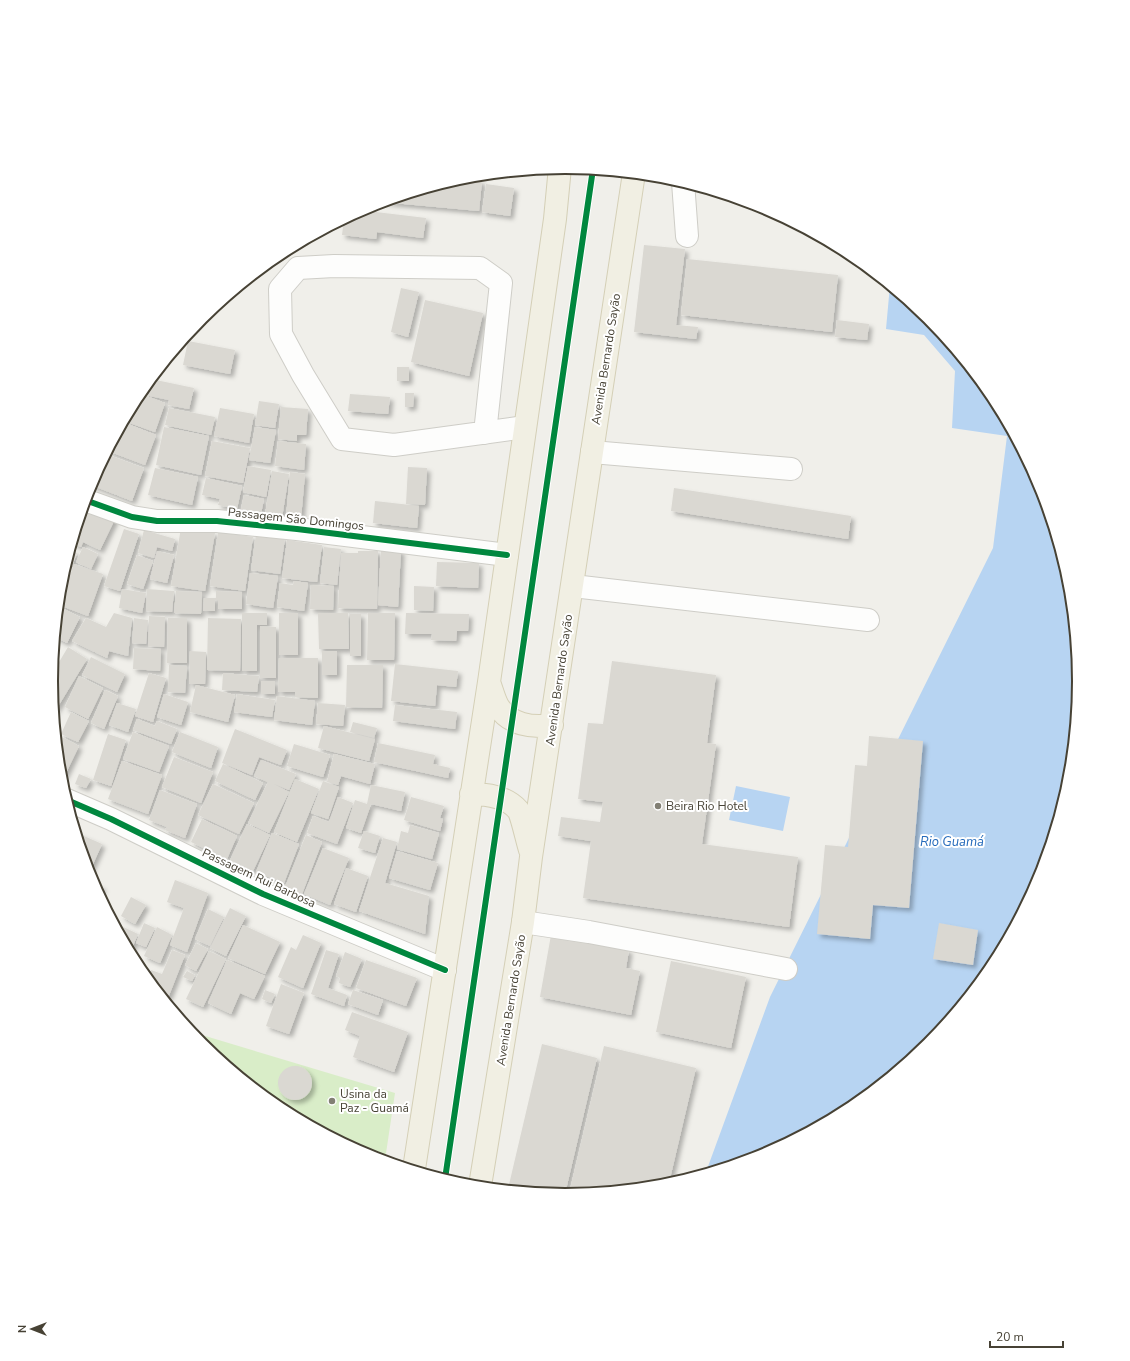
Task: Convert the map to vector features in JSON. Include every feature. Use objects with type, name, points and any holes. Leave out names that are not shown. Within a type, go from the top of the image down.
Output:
[{"type":"main road","points":[[415,1165],[489,682],[555,219],[559,174]]},
{"type":"main road","name":"Avenida Bernardo Sayão","points":[[481,1180],[523,922],[633,178]]},
{"type":"main road","points":[[489,682],[499,707],[513,720],[532,726],[552,725]]},
{"type":"main road","points":[[471,794],[491,795],[501,798],[518,811],[532,857]]},
{"type":"street","points":[[683,188],[687,236]]},
{"type":"street","points":[[485,433],[501,283],[480,268],[334,266],[298,268],[280,289],[281,334],[303,375],[342,439],[394,445],[525,428]]},
{"type":"street","points":[[592,452],[791,469]]},
{"type":"street","name":"Passagem São Domingos","points":[[91,502],[132,517],[157,521],[224,521],[507,555]]},
{"type":"street","points":[[572,586],[868,620]]},
{"type":"street","name":"Passagem Rui Barbosa","points":[[73,803],[111,819],[263,894],[445,970]]},
{"type":"street","points":[[523,922],[589,932],[786,969]]},
{"type":"green space","name":"Usina da Paz - Guamá","points":[[202,1035],[395,1093],[386,1155],[311,1120],[283,1102],[256,1083]]},
{"type":"water","name":"Rio Guamá","points":[[889,291],[924,322],[946,346],[987,399],[1020,456],[1045,518],[1055,549],[1062,582],[1068,614],[1071,647],[1071,714],[1068,747],[1055,812],[1033,875],[1020,905],[1004,934],[987,962],[967,989],[924,1039],[874,1083],[818,1120],[759,1149],[728,1161],[708,1167],[770,997],[993,548],[1007,436],[952,428],[955,371],[924,335],[886,329]]},
{"type":"water","points":[[736,786],[790,797],[783,831],[729,820]]},
{"type":"building","points":[[482,181],[479,211],[394,203],[434,191],[466,183]]},
{"type":"building","points":[[486,184],[514,188],[510,216],[482,212]]},
{"type":"building","points":[[372,212],[426,218],[423,238],[377,232],[376,239],[342,235],[343,225]]},
{"type":"building","points":[[644,245],[685,249],[676,325],[698,327],[696,339],[634,332]]},
{"type":"building","points":[[687,259],[838,275],[832,332],[681,315]]},
{"type":"building","points":[[401,288],[419,292],[408,337],[391,332]]},
{"type":"building","points":[[425,300],[483,313],[469,376],[411,362]]},
{"type":"building","points":[[837,320],[869,324],[867,340],[835,337]]},
{"type":"building","points":[[188,341],[235,350],[230,374],[183,365]]},
{"type":"building","points":[[397,367],[409,367],[409,381],[397,381]]},
{"type":"building","points":[[157,380],[194,388],[189,409],[168,405],[169,400],[146,395]]},
{"type":"building","points":[[405,393],[414,393],[413,407],[405,407]]},
{"type":"building","points":[[350,394],[390,397],[388,414],[348,411]]},
{"type":"building","points":[[146,396],[165,403],[155,432],[129,423]]},
{"type":"building","points":[[259,401],[279,404],[275,428],[255,425]]},
{"type":"building","points":[[281,407],[308,409],[306,435],[297,435],[297,441],[278,439]]},
{"type":"building","points":[[169,408],[215,417],[211,435],[165,425]]},
{"type":"building","points":[[220,408],[254,414],[249,443],[214,436]]},
{"type":"building","points":[[128,424],[156,435],[145,465],[112,452]]},
{"type":"building","points":[[164,427],[209,436],[201,475],[156,465]]},
{"type":"building","points":[[255,427],[276,430],[270,463],[249,460]]},
{"type":"building","points":[[212,441],[250,448],[243,483],[205,476]]},
{"type":"building","points":[[278,441],[306,444],[304,470],[275,466]]},
{"type":"building","points":[[110,456],[144,468],[132,501],[97,487]]},
{"type":"building","points":[[248,466],[271,470],[266,497],[243,492]]},
{"type":"building","points":[[408,467],[427,468],[425,505],[406,504]]},
{"type":"building","points":[[155,468],[198,477],[192,505],[148,495]]},
{"type":"building","points":[[272,471],[289,474],[282,518],[265,515]]},
{"type":"building","points":[[290,472],[305,474],[301,519],[286,518]]},
{"type":"building","points":[[206,478],[242,486],[237,509],[218,505],[220,499],[202,495]]},
{"type":"building","points":[[674,488],[851,516],[848,539],[671,511]]},
{"type":"building","points":[[244,495],[264,499],[261,514],[241,509]]},
{"type":"building","points":[[375,501],[419,506],[417,528],[373,523]]},
{"type":"building","points":[[90,505],[116,517],[100,550],[83,542],[81,547],[76,545]]},
{"type":"building","points":[[181,528],[215,533],[205,591],[171,586]]},
{"type":"building","points":[[124,529],[139,534],[120,591],[104,586]]},
{"type":"building","points":[[144,530],[175,539],[172,551],[157,547],[154,558],[138,553]]},
{"type":"building","points":[[218,532],[253,537],[245,591],[210,586]]},
{"type":"building","points":[[256,534],[285,538],[280,574],[251,570]]},
{"type":"building","points":[[287,540],[322,545],[317,582],[282,578]]},
{"type":"building","points":[[83,547],[98,554],[91,569],[76,562]]},
{"type":"building","points":[[324,547],[341,549],[337,585],[320,583]]},
{"type":"building","points":[[381,549],[401,550],[398,607],[378,605]]},
{"type":"building","points":[[157,551],[174,555],[167,583],[150,579]]},
{"type":"building","points":[[358,551],[378,551],[377,609],[338,608],[341,553],[358,553]]},
{"type":"building","points":[[74,552],[77,553],[71,566]]},
{"type":"building","points":[[137,555],[153,561],[143,589],[127,584]]},
{"type":"building","points":[[437,562],[479,563],[478,588],[436,586]]},
{"type":"building","points":[[74,564],[103,574],[88,616],[63,607],[69,578]]},
{"type":"building","points":[[250,573],[278,576],[273,608],[246,604]]},
{"type":"building","points":[[294,581],[308,583],[304,611],[277,607],[280,583],[293,585]]},
{"type":"building","points":[[311,585],[334,586],[333,610],[310,609]]},
{"type":"building","points":[[414,586],[434,587],[433,611],[414,610]]},
{"type":"building","points":[[122,589],[146,593],[142,613],[119,608]]},
{"type":"building","points":[[147,589],[174,591],[172,612],[146,611]]},
{"type":"building","points":[[176,591],[202,592],[201,614],[174,613]]},
{"type":"building","points":[[216,591],[242,592],[242,609],[218,609],[218,600],[215,600],[215,611],[203,611],[204,598],[216,598]]},
{"type":"building","points":[[63,609],[80,617],[67,643],[60,639]]},
{"type":"building","points":[[114,613],[132,618],[128,656],[109,651],[107,658],[72,641],[86,618],[106,627]]},
{"type":"building","points":[[242,613],[267,613],[267,625],[257,625],[257,671],[242,671]]},
{"type":"building","points":[[279,613],[298,613],[298,655],[279,655]]},
{"type":"building","points":[[318,613],[348,613],[349,649],[319,649]]},
{"type":"building","points":[[368,613],[395,613],[394,660],[367,660]]},
{"type":"building","points":[[406,613],[469,614],[468,631],[457,631],[456,641],[431,640],[432,634],[405,634]]},
{"type":"building","points":[[350,614],[361,614],[361,656],[350,656]]},
{"type":"building","points":[[149,616],[165,617],[164,647],[148,646]]},
{"type":"building","points":[[134,618],[148,620],[146,644],[132,643]]},
{"type":"building","points":[[168,618],[187,618],[187,663],[167,663]]},
{"type":"building","points":[[208,618],[241,619],[240,671],[207,670]]},
{"type":"building","points":[[260,626],[276,627],[276,678],[260,678]]},
{"type":"building","points":[[68,647],[87,659],[59,705],[58,680],[59,663]]},
{"type":"building","points":[[134,648],[161,649],[160,671],[133,669]]},
{"type":"building","points":[[190,651],[206,652],[205,684],[189,684]]},
{"type":"building","points":[[322,651],[337,651],[337,675],[322,675]]},
{"type":"building","points":[[91,657],[125,674],[117,692],[82,675]]},
{"type":"building","points":[[279,658],[318,658],[318,698],[295,697],[295,692],[278,692]]},
{"type":"building","points":[[612,661],[716,675],[707,743],[716,744],[702,844],[798,857],[789,927],[583,898],[591,841],[558,836],[561,817],[600,822],[603,802],[578,799],[588,723],[603,724]]},
{"type":"building","points":[[395,664],[458,671],[456,687],[437,685],[435,706],[391,701]]},
{"type":"building","points":[[169,665],[187,666],[185,693],[168,692]]},
{"type":"building","points":[[347,665],[383,665],[382,708],[346,707]]},
{"type":"building","points":[[149,673],[166,678],[153,722],[135,716]]},
{"type":"building","points":[[223,673],[259,676],[257,692],[222,690]]},
{"type":"building","points":[[79,676],[103,688],[88,719],[65,707]]},
{"type":"building","points":[[261,681],[275,681],[275,694],[261,694]]},
{"type":"building","points":[[196,685],[235,695],[228,722],[190,712]]},
{"type":"building","points":[[105,690],[118,696],[104,729],[91,723]]},
{"type":"building","points":[[164,694],[188,702],[181,725],[157,717]]},
{"type":"building","points":[[237,694],[275,700],[272,717],[234,712]]},
{"type":"building","points":[[277,696],[315,701],[312,725],[274,720]]},
{"type":"building","points":[[117,703],[136,709],[128,732],[109,725]]},
{"type":"building","points":[[318,703],[345,705],[343,726],[316,724]]},
{"type":"building","points":[[395,705],[457,712],[455,729],[393,721]]},
{"type":"building","points":[[71,712],[89,721],[78,742],[61,734]]},
{"type":"building","points":[[137,719],[155,726],[157,721],[177,729],[171,744],[133,730]]},
{"type":"building","points":[[353,722],[377,728],[374,738],[350,732]]},
{"type":"building","points":[[324,726],[375,739],[369,761],[318,748]]},
{"type":"building","points":[[235,729],[287,750],[281,765],[259,757],[252,775],[222,763]]},
{"type":"building","points":[[133,732],[169,746],[159,772],[123,759]]},
{"type":"building","points":[[180,732],[218,747],[211,768],[172,752]]},
{"type":"building","points":[[108,734],[126,740],[111,786],[93,780]]},
{"type":"building","points":[[869,736],[923,741],[909,908],[873,905],[870,939],[817,934],[825,845],[848,847],[855,765],[867,766]]},
{"type":"building","points":[[61,737],[79,746],[67,772]]},
{"type":"building","points":[[378,743],[435,755],[433,764],[450,768],[448,778],[374,762]]},
{"type":"building","points":[[294,744],[330,755],[323,777],[287,766]]},
{"type":"building","points":[[334,754],[375,764],[370,784],[341,776],[338,785],[327,782]]},
{"type":"building","points":[[174,757],[213,772],[201,803],[162,787]]},
{"type":"building","points":[[261,760],[296,774],[289,790],[274,784],[289,792],[269,833],[248,823],[268,782],[254,776]]},
{"type":"building","points":[[122,761],[162,775],[148,814],[108,799]]},
{"type":"building","points":[[223,764],[263,783],[255,800],[215,781]]},
{"type":"building","points":[[79,774],[91,779],[86,788],[75,784]]},
{"type":"building","points":[[295,779],[319,789],[297,842],[274,832]]},
{"type":"building","points":[[323,781],[339,787],[328,819],[311,813]]},
{"type":"building","points":[[213,784],[254,803],[239,834],[198,815]]},
{"type":"building","points":[[371,785],[405,792],[401,811],[371,804],[361,833],[346,828],[355,800],[367,804]]},
{"type":"building","points":[[160,790],[197,804],[185,838],[165,830],[167,827],[149,820]]},
{"type":"building","points":[[338,797],[353,803],[337,844],[307,833],[313,816],[329,822]]},
{"type":"building","points":[[411,797],[444,806],[440,818],[443,819],[440,831],[404,820]]},
{"type":"building","points":[[202,819],[237,836],[227,859],[191,842]]},
{"type":"building","points":[[247,824],[270,835],[253,871],[230,860]]},
{"type":"building","points":[[410,825],[439,833],[432,859],[397,849],[401,831],[408,833]]},
{"type":"building","points":[[364,831],[380,836],[375,853],[358,848]]},
{"type":"building","points":[[272,833],[299,844],[284,883],[256,872]]},
{"type":"building","points":[[83,835],[102,844],[93,864]]},
{"type":"building","points":[[306,835],[322,842],[302,894],[285,887]]},
{"type":"building","points":[[383,838],[397,842],[385,883],[429,896],[425,934],[359,911]]},
{"type":"building","points":[[323,848],[349,858],[330,905],[304,894]]},
{"type":"building","points":[[397,851],[438,863],[430,890],[389,878]]},
{"type":"building","points":[[346,868],[368,876],[356,912],[334,904]]},
{"type":"building","points":[[175,880],[208,893],[187,952],[170,945],[184,908],[167,902]]},
{"type":"building","points":[[131,897],[146,905],[135,924],[121,916]]},
{"type":"building","points":[[230,908],[246,916],[226,956],[210,948]]},
{"type":"building","points":[[208,909],[224,917],[210,946],[195,939]]},
{"type":"building","points":[[144,923],[155,928],[146,947],[136,943]]},
{"type":"building","points":[[939,923],[978,930],[973,965],[933,959]]},
{"type":"building","points":[[243,925],[280,942],[265,974],[228,958]]},
{"type":"building","points":[[122,926],[138,934],[133,946]]},
{"type":"building","points":[[157,927],[172,935],[160,963],[144,956]]},
{"type":"building","points":[[303,935],[321,943],[303,988],[278,977],[291,947],[296,950]]},
{"type":"building","points":[[551,935],[629,950],[626,968],[640,971],[631,1015],[540,997]]},
{"type":"building","points":[[196,943],[208,949],[196,971],[185,965]]},
{"type":"building","points":[[172,950],[185,955],[169,996],[150,972],[151,970],[162,974]]},
{"type":"building","points":[[326,950],[339,954],[328,988],[347,995],[344,1006],[311,994]]},
{"type":"building","points":[[209,951],[226,959],[203,1007],[186,999]]},
{"type":"building","points":[[345,952],[362,959],[350,987],[339,983],[340,978],[336,976]]},
{"type":"building","points":[[227,960],[265,976],[254,999],[240,993],[231,1014],[208,1003]]},
{"type":"building","points":[[366,960],[417,978],[406,1006],[356,988]]},
{"type":"building","points":[[671,961],[746,977],[731,1048],[656,1032]]},
{"type":"building","points":[[187,971],[195,975],[192,981],[183,977]]},
{"type":"building","points":[[281,984],[304,993],[289,1034],[266,1026]]},
{"type":"building","points":[[265,990],[275,994],[271,1003],[262,999]]},
{"type":"building","points":[[353,990],[383,1000],[378,1015],[348,1004]]},
{"type":"building","points":[[352,1012],[408,1032],[394,1072],[353,1057],[360,1036],[345,1030]]},
{"type":"building","points":[[542,1044],[597,1058],[566,1188],[509,1184]]},
{"type":"building","points":[[604,1046],[696,1068],[671,1176],[631,1183],[570,1188]]},
{"type":"building","points":[[295,1066],[301,1067],[307,1071],[311,1077],[311,1089],[307,1095],[301,1099],[295,1100],[289,1099],[283,1095],[279,1089],[278,1083],[279,1077],[283,1071],[289,1067]]},
{"type":"cycle path","points":[[446,1173],[592,175]]},
{"type":"cycle path","points":[[91,502],[132,517],[157,521],[217,521],[297,529],[507,555]]},
{"type":"cycle path","points":[[73,803],[111,819],[263,894],[445,970]]},
{"type":"place","name":"Beira Rio Hotel","points":[[658,806]]},
{"type":"place","name":"Usina da Paz - Guamá","points":[[332,1101]]}]
